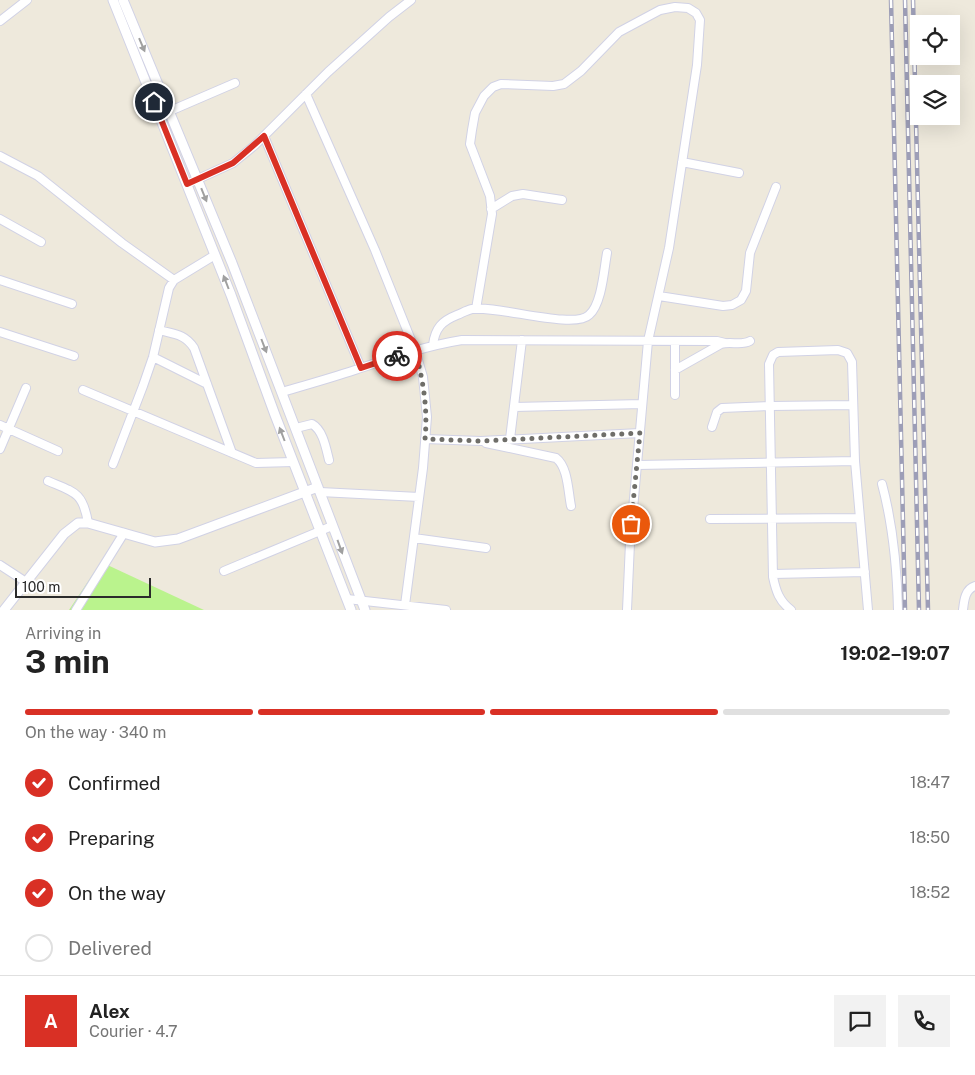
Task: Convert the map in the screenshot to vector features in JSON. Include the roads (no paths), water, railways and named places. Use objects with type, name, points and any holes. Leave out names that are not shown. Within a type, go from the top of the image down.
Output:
[{"type":"street","points":[[0,22],[27,0]]},
{"type":"street","points":[[113,0],[215,255],[304,492],[351,610]]},
{"type":"street","points":[[123,0],[198,179],[296,428],[364,610]]},
{"type":"street","points":[[187,184],[233,163],[264,136],[328,72],[389,17],[411,0]]},
{"type":"street","points":[[476,309],[491,209],[490,196],[470,144],[475,113],[484,96],[493,87],[501,84],[554,86],[564,84],[582,71],[626,27],[660,10],[675,7],[688,8],[696,13],[700,20],[697,65],[669,248],[648,341],[630,544],[627,610]]},
{"type":"street","points":[[147,84],[157,80]]},
{"type":"street","points":[[170,111],[235,83]]},
{"type":"street","points":[[306,94],[375,250],[415,350],[422,377],[426,409],[425,439],[405,605]]},
{"type":"street","points":[[264,136],[361,368]]},
{"type":"street","points":[[0,156],[38,176],[122,243],[174,280]]},
{"type":"street","points":[[682,162],[739,174]]},
{"type":"street","points":[[659,296],[723,306],[732,305],[741,300],[746,291],[750,253],[776,187]]},
{"type":"street","points":[[491,209],[512,196],[523,194],[562,200]]},
{"type":"street","points":[[0,219],[41,242]]},
{"type":"street","points":[[433,345],[434,334],[440,324],[471,309],[502,310],[568,321],[582,320],[589,316],[598,299],[607,253]]},
{"type":"street","points":[[113,464],[153,357],[167,294],[174,280],[215,255]]},
{"type":"street","points":[[0,280],[72,304]]},
{"type":"street","points":[[159,330],[182,336],[189,340],[194,348],[232,453]]},
{"type":"street","points":[[0,332],[74,356]]},
{"type":"street","points":[[282,392],[433,345],[475,340],[718,341],[740,344],[750,341]]},
{"type":"street","points":[[510,439],[522,340]]},
{"type":"street","points":[[675,342],[675,395]]},
{"type":"street","points":[[675,370],[726,343]]},
{"type":"street","points":[[791,610],[782,604],[777,593],[773,574],[769,364],[773,355],[785,351],[838,350],[846,353],[852,362],[855,461],[868,610]]},
{"type":"street","points":[[153,357],[207,384]]},
{"type":"street","points":[[0,449],[26,388]]},
{"type":"street","points":[[83,390],[256,463],[293,462]]},
{"type":"street","points":[[514,408],[642,404]]},
{"type":"street","points":[[712,427],[717,412],[722,408],[853,405]]},
{"type":"street","points":[[296,428],[312,424],[316,427],[330,460]]},
{"type":"street","points":[[0,425],[58,451]]},
{"type":"street","points":[[425,439],[481,441],[640,433]]},
{"type":"street","points":[[481,441],[556,458],[564,468],[571,506]]},
{"type":"street","points":[[637,465],[855,461]]},
{"type":"street","points":[[48,481],[75,493],[86,508],[88,523]]},
{"type":"street","points":[[882,484],[893,532],[898,610]]},
{"type":"street","points":[[4,610],[64,534],[78,522],[88,523],[155,542],[178,539],[304,492],[319,489],[419,497]]},
{"type":"street","points":[[710,520],[859,518]]},
{"type":"street","points":[[224,571],[332,526]]},
{"type":"street","points":[[76,610],[124,533]]},
{"type":"street","points":[[414,538],[486,548]]},
{"type":"street","points":[[0,565],[26,582]]},
{"type":"street","points":[[773,574],[865,572]]},
{"type":"street","points":[[963,610],[966,594],[971,587],[975,586]]},
{"type":"street","points":[[347,599],[446,610]]},
{"type":"railway","points":[[891,0],[905,610]]},
{"type":"railway","points":[[905,0],[919,610]]},
{"type":"railway","points":[[913,0],[928,610]]}]
